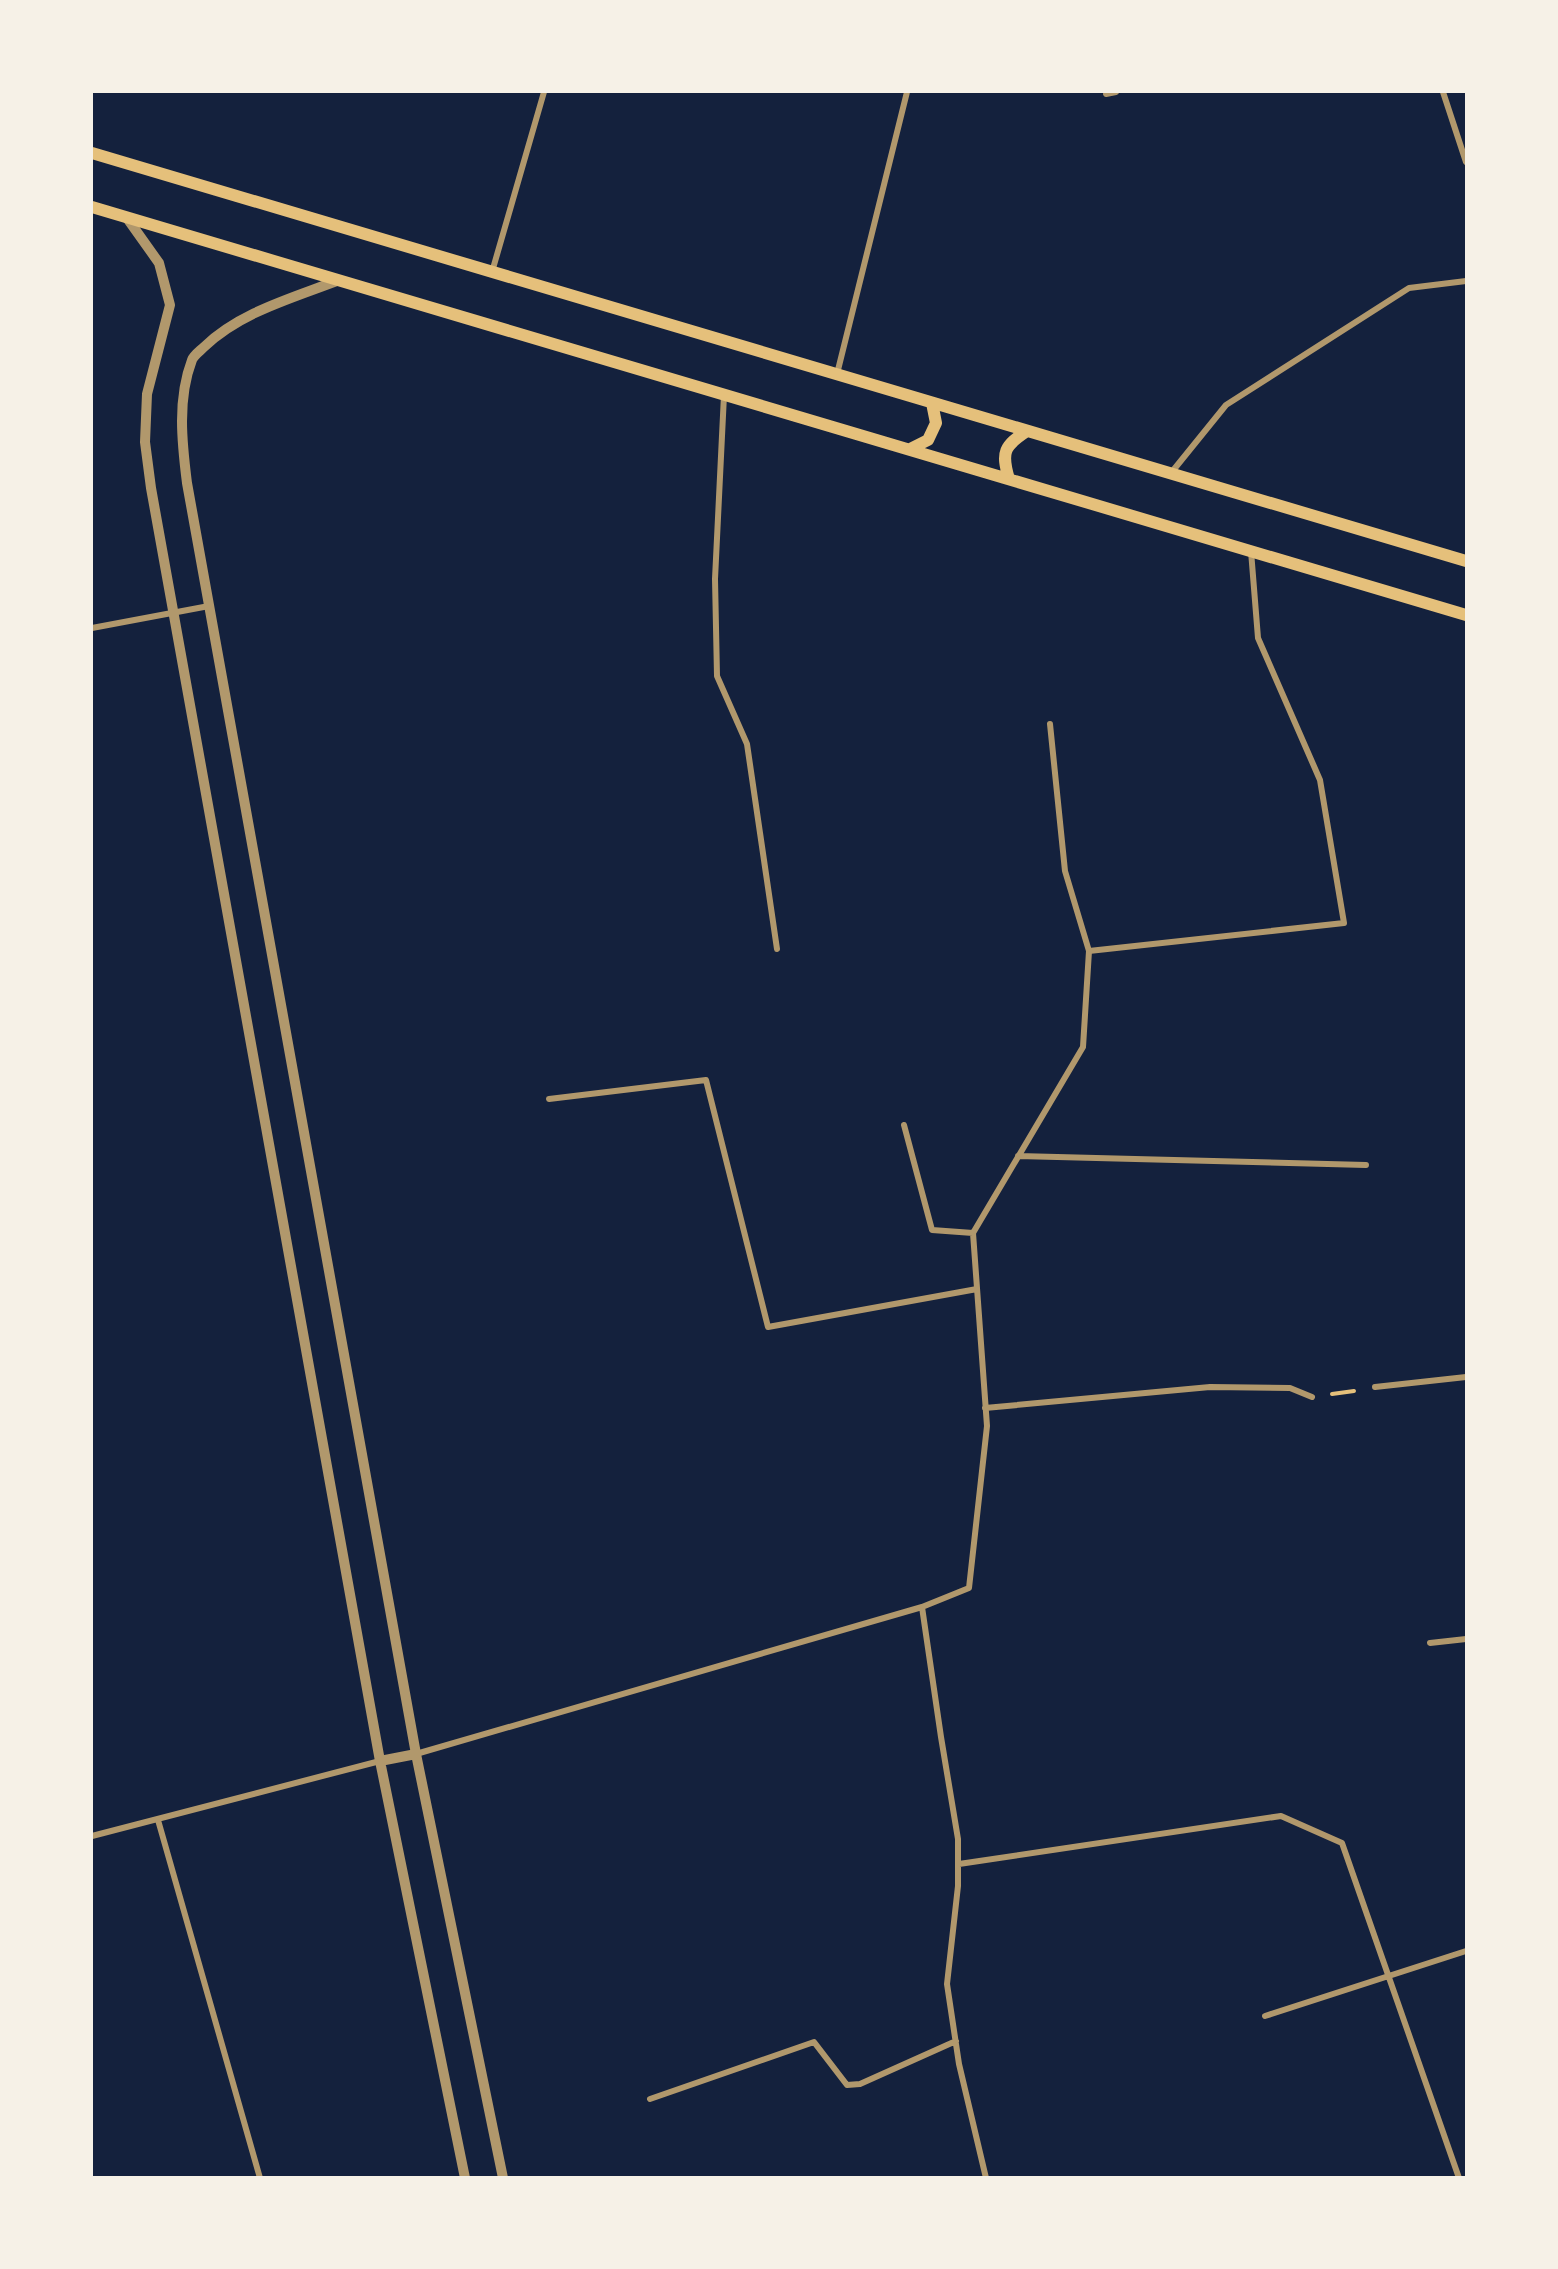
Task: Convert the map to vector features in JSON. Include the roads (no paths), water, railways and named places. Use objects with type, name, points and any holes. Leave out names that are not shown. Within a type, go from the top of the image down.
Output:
[{"type":"main road","points":[[92,153],[1467,561]]},
{"type":"main road","points":[[92,207],[1467,615]]},
{"type":"main road","points":[[910,449],[928,441],[936,423],[932,403]]},
{"type":"main road","points":[[1009,479],[1004,460],[1007,451],[1011,442],[1028,431]]},
{"type":"street","points":[[492,272],[544,92]]},
{"type":"street","points":[[837,374],[907,92]]},
{"type":"street","points":[[1106,94],[1116,92]]},
{"type":"street","points":[[1443,92],[1467,162]]},
{"type":"street","points":[[128,218],[159,263],[170,305],[147,394],[145,442],[151,488],[380,1761],[465,2178]]},
{"type":"street","points":[[339,280],[270,307],[219,333],[193,358],[184,399],[182,441],[209,606],[416,1754],[503,2178]]},
{"type":"street","points":[[1171,473],[1226,405],[1409,288],[1467,281]]},
{"type":"street","points":[[724,395],[715,579],[717,676],[747,744],[777,949]]},
{"type":"street","points":[[1089,951],[1344,923],[1320,780],[1258,638],[1251,551]]},
{"type":"street","points":[[92,628],[209,606]]},
{"type":"street","points":[[92,1836],[380,1761],[416,1754],[922,1607],[969,1588],[987,1426],[973,1233],[1083,1047],[1089,951],[1065,871],[1050,724]]},
{"type":"street","points":[[549,1099],[706,1080],[768,1327],[977,1289]]},
{"type":"street","points":[[904,1125],[932,1230],[973,1233]]},
{"type":"street","points":[[1018,1156],[1366,1165]]},
{"type":"street","points":[[1376,1387],[1467,1377]]},
{"type":"street","points":[[985,1408],[1210,1388],[1290,1388],[1312,1397]]},
{"type":"street","points":[[922,1607],[958,1839],[959,1864],[947,1984],[959,2064],[986,2178]]},
{"type":"street","points":[[1430,1643],[1467,1639]]},
{"type":"street","points":[[959,1864],[1281,1816],[1342,1842],[1459,2178]]},
{"type":"street","points":[[158,1820],[260,2178]]},
{"type":"street","points":[[1265,2016],[1467,1951]]},
{"type":"street","points":[[650,2099],[814,2042],[847,2085],[860,2084],[956,2041]]}]
